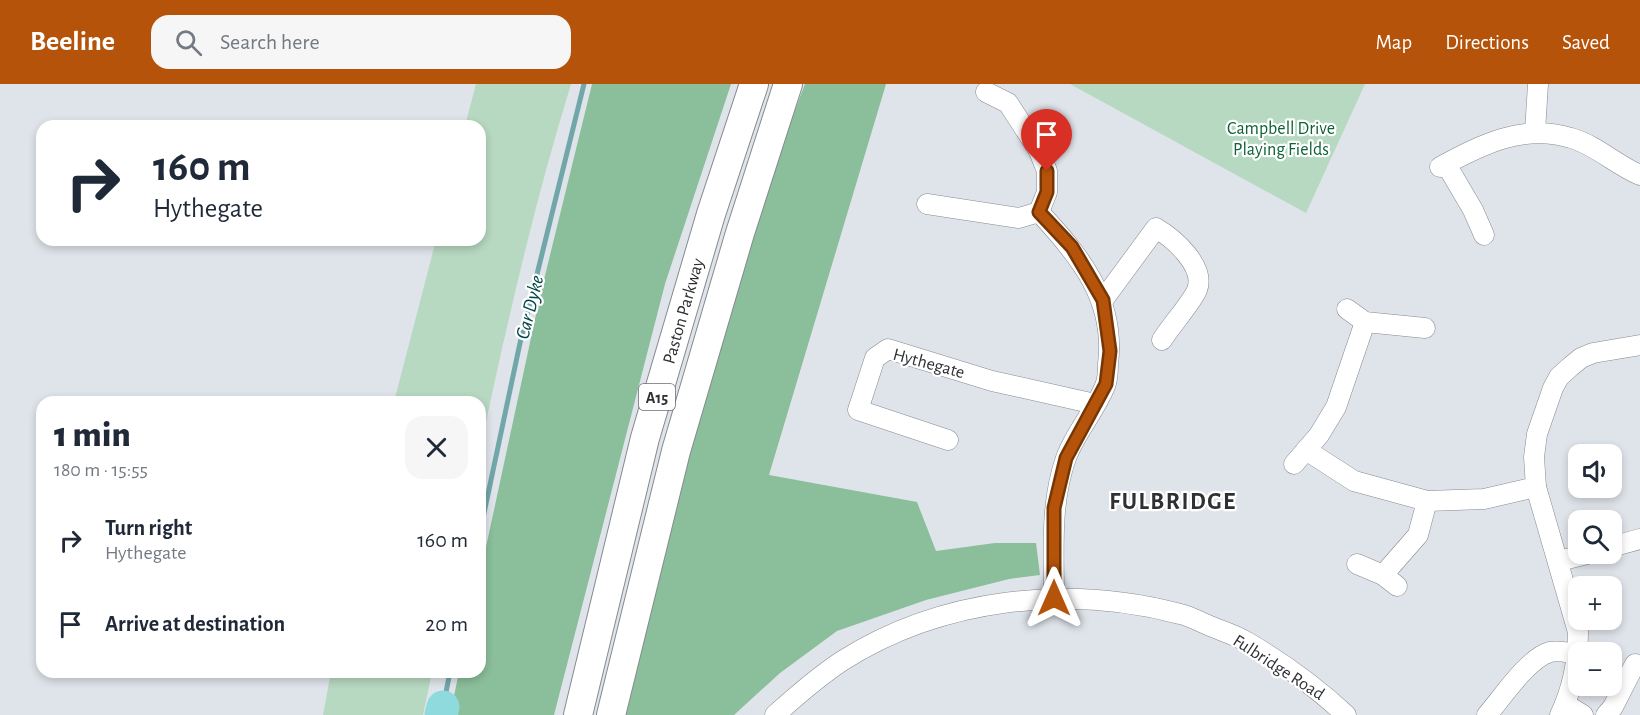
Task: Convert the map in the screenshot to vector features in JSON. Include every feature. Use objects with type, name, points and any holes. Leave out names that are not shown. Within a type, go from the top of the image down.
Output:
[{"type":"highway","name":"Paston Parkway","points":[[578,715],[645,438],[711,214],[754,84]]},
{"type":"highway","name":"Paston Parkway","points":[[611,715],[676,451],[740,232],[788,84]]},
{"type":"street","points":[[1535,132],[1538,84]]},
{"type":"street","points":[[986,92],[1008,104],[1039,151],[1047,171],[1047,192],[1039,212]]},
{"type":"street","points":[[1484,236],[1473,210],[1443,165],[1475,148],[1505,136],[1535,132],[1571,138],[1640,175]]},
{"type":"street","points":[[927,204],[1019,218],[1039,212]]},
{"type":"street","points":[[1039,212],[1072,247],[1103,300],[1110,351],[1106,384],[1066,458],[1054,508],[1054,598]]},
{"type":"street","points":[[1103,300],[1156,228],[1170,236],[1185,251],[1199,276],[1197,290],[1162,340]]},
{"type":"street","points":[[1347,309],[1365,322],[1425,328]]},
{"type":"street","points":[[1365,322],[1336,407],[1319,435],[1300,457],[1354,481],[1427,501],[1484,499],[1536,487]]},
{"type":"street","points":[[1577,642],[1576,624],[1536,487],[1534,457],[1537,434],[1548,400],[1559,377],[1570,366],[1587,356],[1640,345]]},
{"type":"street","name":"Hythegate","points":[[948,440],[858,410],[875,358],[888,350],[992,381],[1095,404]]},
{"type":"street","points":[[1357,564],[1390,581],[1418,536],[1427,501]]},
{"type":"street","points":[[1622,544],[1640,539]]},
{"type":"street","points":[[1559,561],[1568,559]]},
{"type":"street","name":"Fulbridge Road","points":[[775,715],[804,689],[843,660],[898,631],[945,615],[997,603],[1054,598],[1121,602],[1182,614],[1246,641],[1316,688],[1346,715]]},
{"type":"street","points":[[1487,715],[1526,669],[1541,656],[1550,652],[1568,653]]},
{"type":"street","points":[[1606,715],[1613,707],[1635,664]]},
{"type":"street","points":[[1568,694],[1562,710],[1583,715]]},
{"type":"green space","points":[[476,84],[571,84],[521,266],[486,422],[486,396],[396,396],[434,246],[486,246],[486,120],[467,120]]},
{"type":"green space","points":[[592,84],[731,84],[665,284],[554,715],[450,715],[458,678],[486,678],[486,547],[540,296]]},
{"type":"green space","points":[[805,84],[886,84],[769,475],[917,502],[936,551],[995,543],[1036,543],[1040,575],[1009,579],[926,600],[837,631],[780,673],[734,715],[626,715],[686,460],[764,190]]},
{"type":"green space","name":"Campbell Drive Playing Fields","points":[[1070,84],[1365,84],[1306,213]]},
{"type":"green space","points":[[330,678],[431,678],[423,715],[323,715]]},
{"type":"waterway","name":"Car Dyke","points":[[486,504],[520,343],[584,84]]},
{"type":"waterway","name":"Car Dyke","points":[[443,707],[449,678]]},
{"type":"waterway","name":"Car Dyke","points":[[441,715],[443,707]]},
{"type":"district","name":"FULBRIDGE","points":[[1173,501]]},
{"type":"route","points":[[1047,171],[1047,192],[1039,212],[1072,247],[1103,300],[1110,351],[1106,384],[1066,458],[1054,508],[1054,598]]}]
